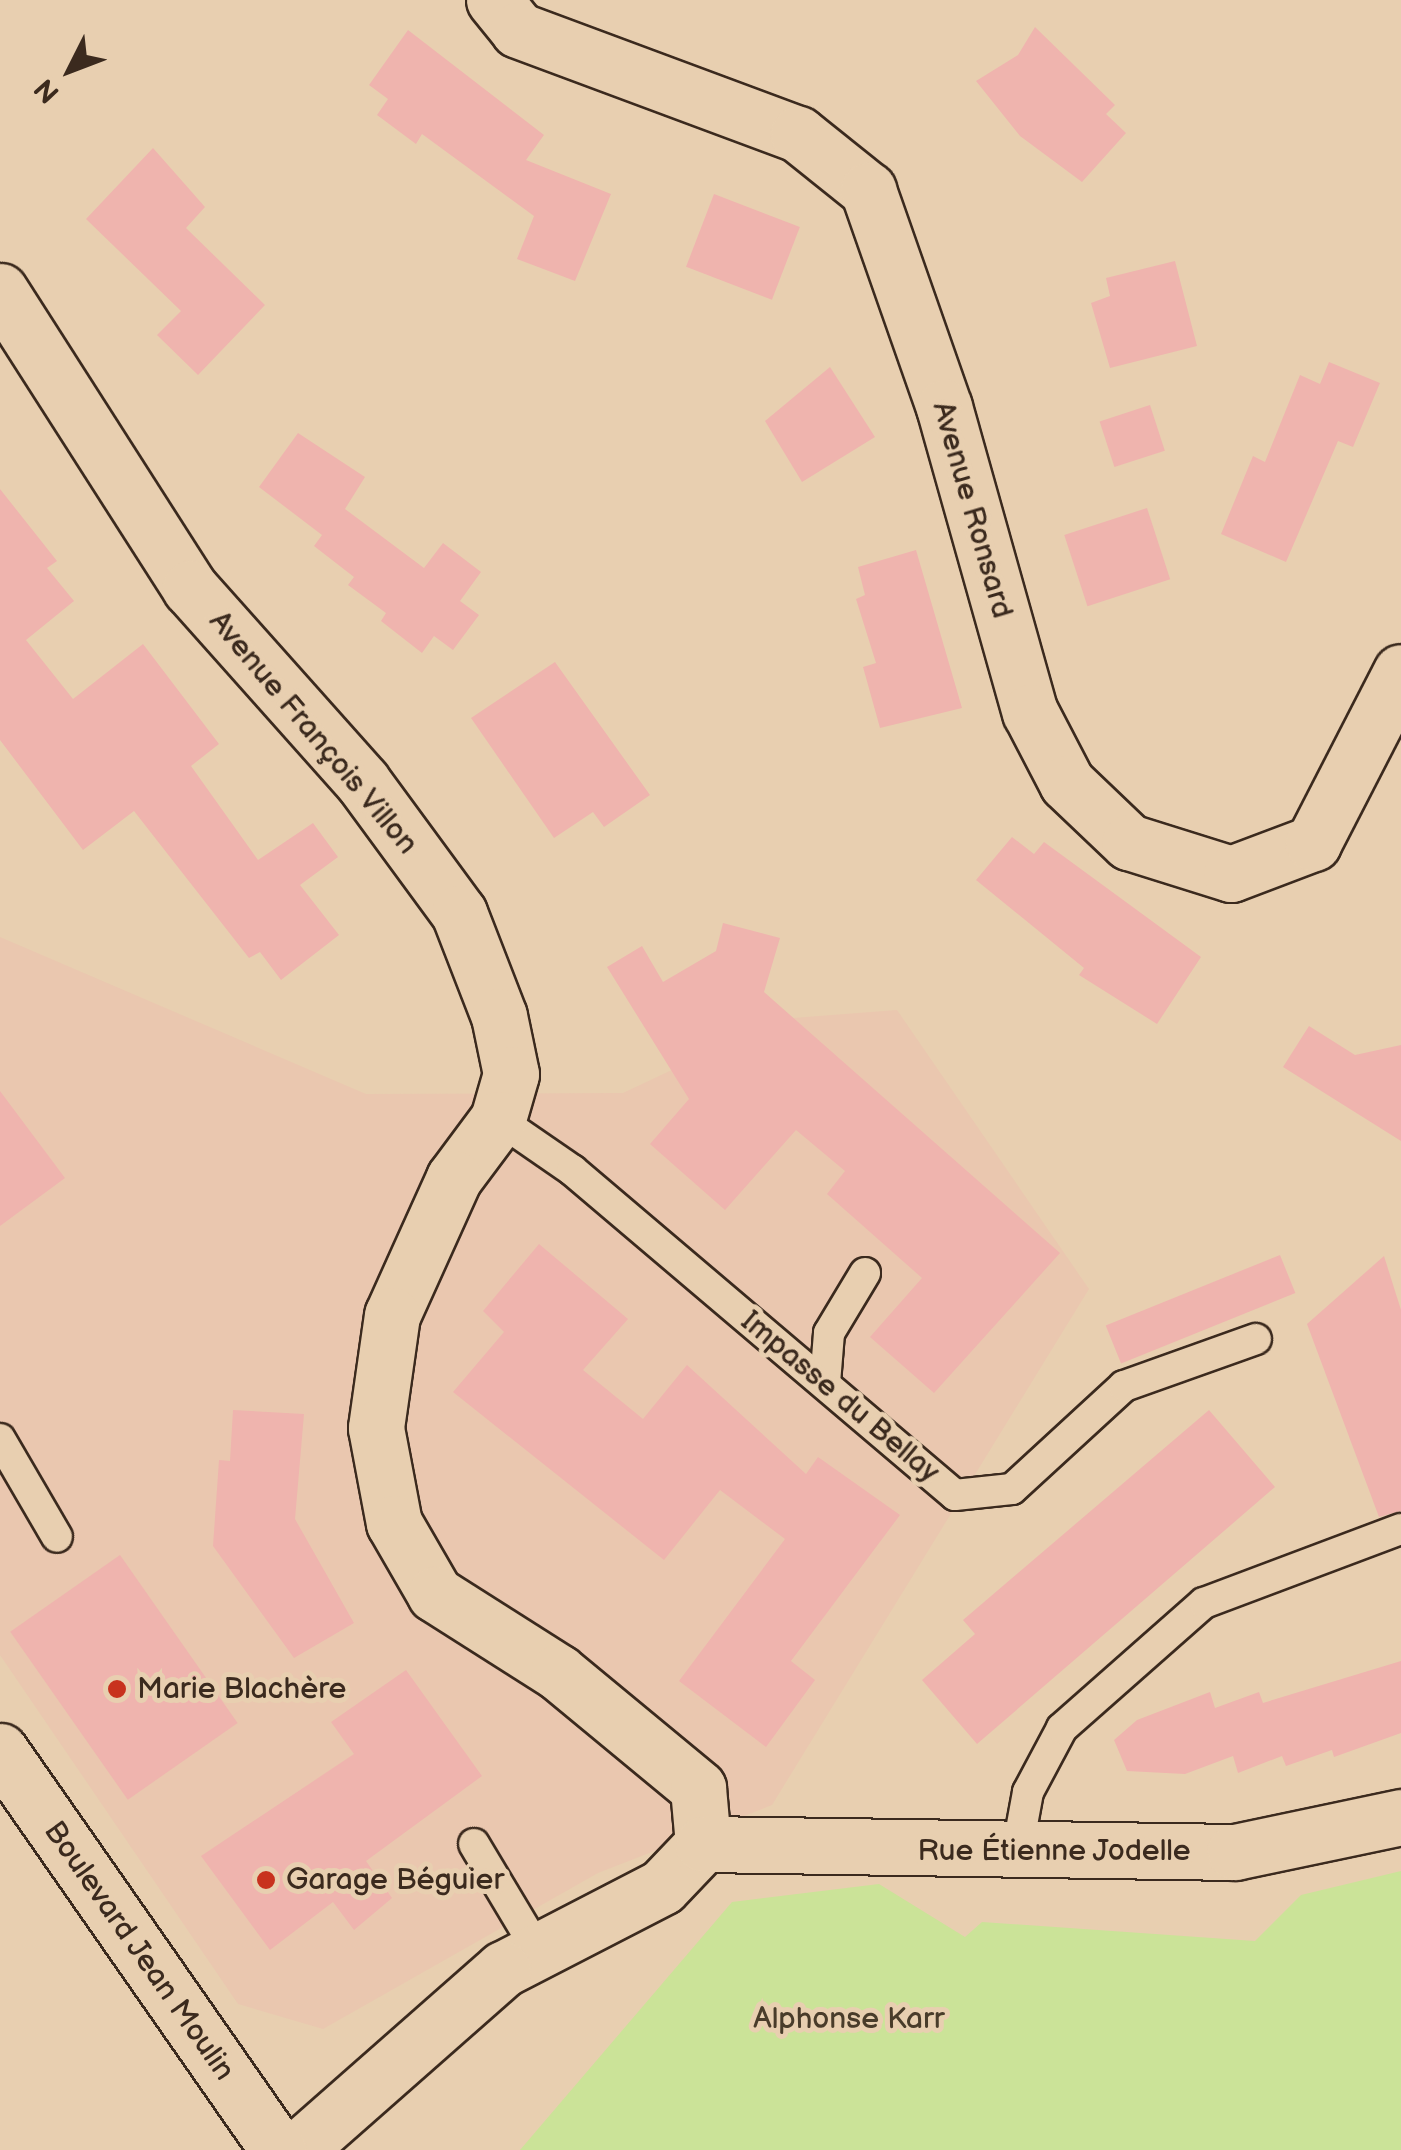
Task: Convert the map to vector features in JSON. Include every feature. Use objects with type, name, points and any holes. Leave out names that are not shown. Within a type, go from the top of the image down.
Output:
[{"type":"street","name":"Avenue Ronsard","points":[[494,0],[518,30],[798,134],[868,190],[944,407],[1030,712],[1066,783],[1129,842],[1231,874],[1312,843],[1401,672]]},
{"type":"street","name":"Avenue François Villon","points":[[0,291],[190,588],[362,782],[459,913],[512,1074],[498,1119],[454,1178],[392,1314],[376,1428],[394,1523],[435,1594],[558,1672],[698,1788],[704,1844]]},
{"type":"street","name":"Boulevard Jean Moulin","points":[[0,1752],[278,2150]]},
{"type":"street","name":"Rue Étienne Jodelle","points":[[704,1844],[1017,1852],[1235,1852],[1401,1816]]},
{"type":"street","points":[[298,2150],[535,1946],[662,1887],[704,1844]]},
{"type":"lane","name":"Impasse du Bellay","points":[[498,1119],[825,1383],[955,1495],[1012,1489],[1124,1386],[1256,1339]]},
{"type":"lane","points":[[825,1383],[829,1333],[865,1273]]},
{"type":"lane","points":[[0,1439],[57,1537]]},
{"type":"lane","points":[[1017,1852],[1028,1792],[1062,1728],[1204,1603],[1401,1529]]},
{"type":"lane","points":[[474,1844],[535,1946]]},
{"type":"shaded area","points":[[0,937],[366,1094],[623,1093],[780,1019],[897,1010],[1089,1289],[772,1805],[598,1873],[323,2029],[238,2004],[0,1655]]},
{"type":"green space","name":"Alphonse Karr","points":[[1401,1871],[1401,2150],[520,2150],[732,1902],[879,1884],[965,1937],[982,1922],[1255,1941],[1301,1895]]},
{"type":"building","points":[[1035,27],[1115,105],[1106,114],[1126,133],[1082,182],[1020,136],[976,81],[1018,55]]},
{"type":"building","points":[[408,30],[544,135],[526,160],[611,194],[575,281],[517,259],[534,216],[422,134],[416,144],[377,115],[388,99],[369,85]]},
{"type":"building","points":[[153,148],[205,207],[186,228],[265,305],[198,375],[157,335],[181,311],[86,219]]},
{"type":"building","points":[[714,194],[800,227],[772,300],[686,267]]},
{"type":"building","points":[[1175,261],[1197,346],[1110,368],[1091,303],[1110,296],[1106,278]]},
{"type":"building","points":[[1329,362],[1380,383],[1353,447],[1338,441],[1286,562],[1221,534],[1253,456],[1265,462],[1300,375],[1320,384]]},
{"type":"building","points":[[830,367],[875,437],[802,482],[765,421]]},
{"type":"building","points":[[1150,405],[1165,451],[1114,467],[1100,421]]},
{"type":"building","points":[[298,433],[365,477],[345,509],[424,568],[443,543],[481,572],[460,601],[479,615],[453,650],[434,636],[422,653],[381,621],[386,613],[348,585],[354,577],[314,546],[322,535],[259,487]]},
{"type":"building","points":[[0,489],[57,561],[47,568],[74,601],[26,640],[73,699],[143,644],[219,744],[191,766],[258,860],[313,823],[338,857],[300,885],[339,935],[281,980],[260,952],[249,958],[134,811],[83,850],[0,740]]},
{"type":"building","points":[[1147,508],[1170,579],[1087,606],[1064,535]]},
{"type":"building","points":[[916,550],[962,708],[880,728],[863,667],[876,663],[856,599],[865,595],[858,567]]},
{"type":"building","points":[[555,662],[650,795],[604,827],[593,812],[554,838],[471,718]]},
{"type":"building","points":[[1012,837],[1034,854],[1044,842],[1201,957],[1157,1024],[1079,975],[1084,968],[976,880]]},
{"type":"building","points":[[723,923],[780,938],[764,992],[1060,1253],[934,1393],[870,1337],[922,1278],[827,1194],[845,1171],[796,1130],[725,1210],[650,1144],[689,1099],[607,967],[642,946],[663,982],[716,951]]},
{"type":"building","points":[[1309,1026],[1355,1055],[1401,1045],[1401,1141],[1283,1067]]},
{"type":"building","points":[[0,1091],[65,1178],[0,1226]]},
{"type":"building","points":[[539,1244],[628,1319],[583,1370],[643,1419],[687,1365],[806,1474],[818,1457],[900,1515],[791,1661],[815,1680],[766,1747],[679,1681],[785,1539],[720,1490],[664,1560],[453,1392],[504,1332],[483,1311]]},
{"type":"building","points":[[1280,1255],[1295,1293],[1121,1363],[1106,1325]]},
{"type":"building","points":[[1384,1256],[1401,1310],[1401,1511],[1379,1517],[1307,1324]]},
{"type":"building","points":[[233,1410],[304,1414],[295,1519],[354,1623],[294,1658],[213,1546],[219,1460],[230,1461]]},
{"type":"building","points":[[1209,1410],[1275,1487],[977,1744],[922,1680],[975,1634],[963,1620]]},
{"type":"building","points":[[120,1555],[238,1723],[128,1800],[10,1632]]},
{"type":"building","points":[[1401,1661],[1401,1733],[1334,1757],[1332,1750],[1286,1766],[1282,1756],[1238,1773],[1233,1756],[1185,1774],[1127,1771],[1114,1740],[1137,1720],[1210,1692],[1215,1708],[1259,1692],[1263,1703]]},
{"type":"building","points":[[406,1670],[482,1776],[366,1861],[392,1898],[354,1930],[333,1902],[270,1950],[201,1856],[354,1754],[331,1722]]},
{"type":"place","name":"Marie Blachère","points":[[117,1689]]},
{"type":"place","name":"Garage Béguier","points":[[266,1880]]}]
